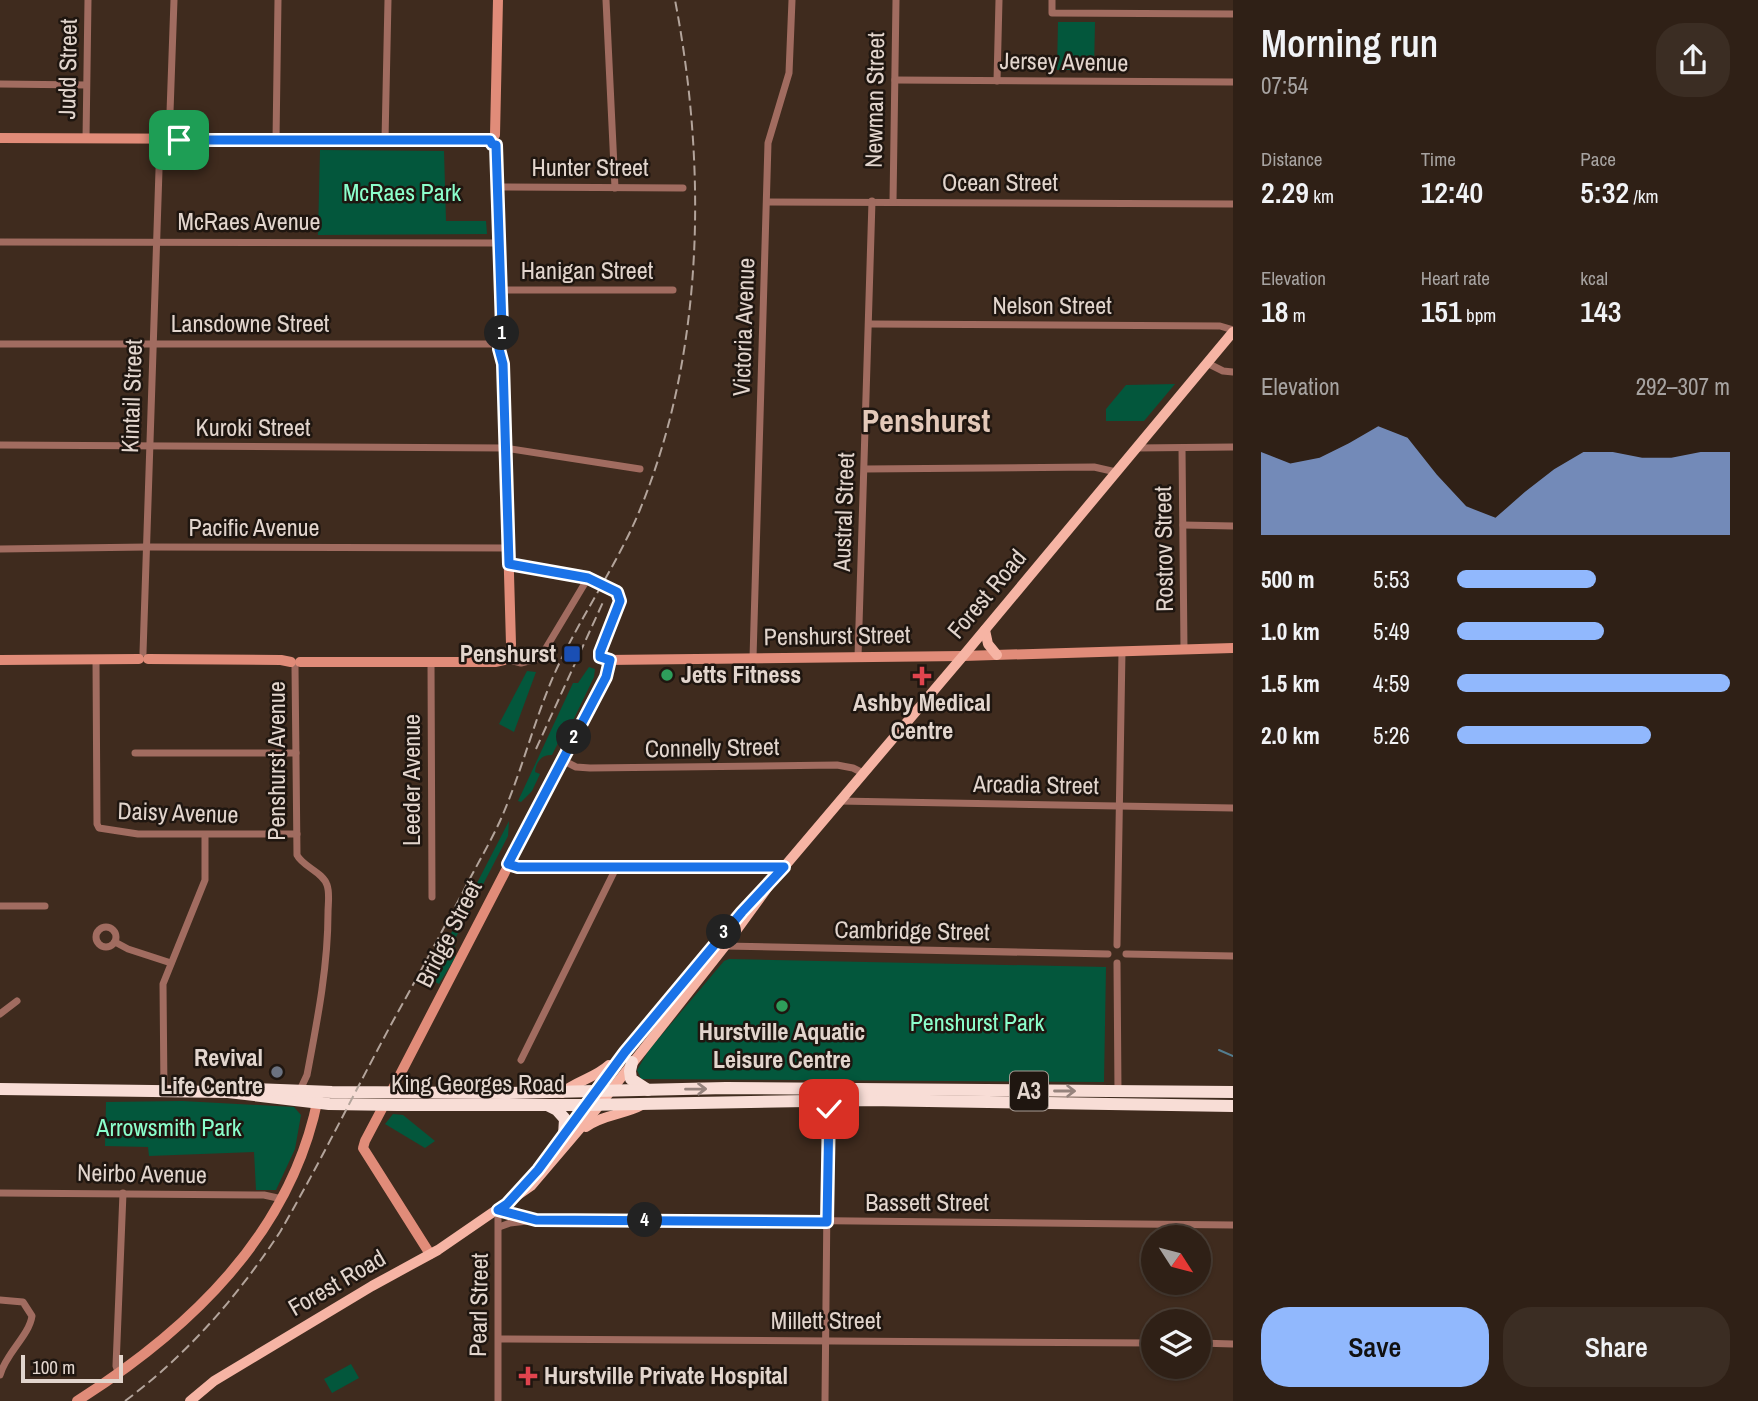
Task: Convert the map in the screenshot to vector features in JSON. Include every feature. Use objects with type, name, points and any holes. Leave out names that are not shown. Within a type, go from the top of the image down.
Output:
[{"type":"highway","points":[[629,1057],[631,1079],[646,1097]]},
{"type":"highway","name":"King Georges Road","points":[[0,1088],[324,1098],[371,1098],[391,1092],[610,1092],[646,1097],[1233,1106]]},
{"type":"highway","name":"King Georges Road","points":[[228,1093],[258,1088],[300,1090],[324,1098]]},
{"type":"highway","name":"King Georges Road","points":[[371,1098],[384,1105],[600,1105],[726,1088],[1233,1092]]},
{"type":"highway","points":[[1118,1091],[1122,1096],[1142,1099],[1150,1105]]},
{"type":"highway","name":"Bridge Street","points":[[384,1105],[391,1092]]},
{"type":"highway","points":[[547,1105],[557,1110],[565,1119],[570,1135]]},
{"type":"main road","name":"Forest Road","points":[[570,1135],[584,1105],[593,1093],[629,1057],[771,882],[1233,331]]},
{"type":"main road","points":[[985,630],[988,644],[997,655]]},
{"type":"main road","name":"Forest Road","points":[[190,1401],[223,1375],[430,1254],[502,1207],[600,1105],[629,1057]]},
{"type":"main road","points":[[562,1093],[572,1084],[629,1057]]},
{"type":"main road","points":[[570,1135],[603,1117],[630,1112],[646,1097]]},
{"type":"street","name":"Judd Street","points":[[86,139],[88,0]]},
{"type":"street","name":"Kintail Street","points":[[144,657],[156,241],[174,0]]},
{"type":"street","points":[[275,140],[278,0]]},
{"type":"street","points":[[385,140],[388,0]]},
{"type":"street","points":[[498,0],[494,140],[509,548],[511,644],[510,654],[506,659]]},
{"type":"street","points":[[606,0],[615,188]]},
{"type":"street","name":"Victoria Avenue","points":[[753,658],[768,143],[789,73],[792,0]]},
{"type":"street","name":"Newman Street","points":[[893,202],[896,0]]},
{"type":"street","points":[[998,80],[999,0]]},
{"type":"street","points":[[1052,0],[1052,13],[1233,15]]},
{"type":"street","name":"Jersey Avenue","points":[[895,79],[1233,82]]},
{"type":"street","points":[[0,84],[86,85]]},
{"type":"street","points":[[0,138],[494,140]]},
{"type":"street","name":"Hunter Street","points":[[496,187],[683,188]]},
{"type":"street","name":"Austral Street","points":[[858,657],[872,201]]},
{"type":"street","name":"Ocean Street","points":[[767,202],[1233,204]]},
{"type":"street","name":"McRaes Avenue","points":[[0,242],[498,243]]},
{"type":"street","name":"Hanigan Street","points":[[500,290],[674,290]]},
{"type":"street","name":"Nelson Street","points":[[870,324],[1220,326],[1233,331]]},
{"type":"street","name":"Lansdowne Street","points":[[0,344],[500,344]]},
{"type":"street","points":[[1207,363],[1223,371],[1233,372]]},
{"type":"street","name":"Kuroki Street","points":[[0,445],[505,448],[640,469]]},
{"type":"street","points":[[1136,448],[1233,447]]},
{"type":"street","name":"Rostrov Street","points":[[1182,448],[1184,649]]},
{"type":"street","points":[[865,469],[1094,467],[1116,472]]},
{"type":"street","points":[[1183,525],[1233,526]]},
{"type":"street","name":"Pacific Avenue","points":[[0,549],[509,548]]},
{"type":"street","points":[[0,660],[144,657],[281,660],[296,664],[495,662],[506,659],[521,663],[540,658],[592,579],[509,564]]},
{"type":"street","name":"Bridge Street","points":[[391,1092],[604,681],[610,660],[600,657],[600,652],[619,604],[617,592],[592,579]]},
{"type":"street","name":"Penshurst Street","points":[[610,660],[963,656],[1233,648]]},
{"type":"street","points":[[1117,945],[1122,651]]},
{"type":"street","name":"Daisy Avenue","points":[[96,660],[97,824],[100,830],[138,834],[297,834]]},
{"type":"street","name":"Leeder Avenue","points":[[431,662],[432,897]]},
{"type":"street","name":"Penshurst Avenue","points":[[296,664],[298,858],[324,880],[328,890],[327,953],[308,1070],[300,1090]]},
{"type":"street","points":[[135,753],[296,753]]},
{"type":"street","name":"Connelly Street","points":[[562,760],[576,767],[590,768],[843,765],[863,773]]},
{"type":"street","name":"Arcadia Street","points":[[839,801],[1233,808]]},
{"type":"street","points":[[163,1091],[163,984],[206,875],[205,835]]},
{"type":"street","points":[[508,864],[518,867],[784,867]]},
{"type":"street","points":[[521,1060],[617,866]]},
{"type":"street","points":[[0,900],[4,906],[45,906]]},
{"type":"street","points":[[115,942],[171,963]]},
{"type":"street","name":"Cambridge Street","points":[[721,944],[1108,954]]},
{"type":"street","points":[[1117,945],[1125,949],[1126,954],[1122,962],[1117,964],[1109,960],[1108,954],[1112,946],[1117,945]]},
{"type":"street","points":[[1126,954],[1233,956]]},
{"type":"street","points":[[1117,964],[1118,1091]]},
{"type":"street","points":[[0,1014],[17,1000]]},
{"type":"street","points":[[77,1401],[119,1374],[172,1333],[211,1296],[244,1257],[282,1199],[324,1098]]},
{"type":"street","points":[[825,1401],[828,1100]]},
{"type":"street","name":"Bridge Street","points":[[384,1105],[363,1148],[430,1254]]},
{"type":"street","name":"Neirbo Avenue","points":[[0,1193],[270,1195],[282,1199]]},
{"type":"street","points":[[119,1374],[116,1366],[123,1193]]},
{"type":"street","name":"Bassett Street","points":[[502,1207],[536,1220]]},
{"type":"street","name":"Pearl Street","points":[[498,1401],[499,1227],[502,1207]]},
{"type":"street","name":"Bassett Street","points":[[499,1227],[536,1220],[1233,1225]]},
{"type":"street","points":[[0,1300],[23,1303],[32,1316],[28,1328],[5,1360],[0,1375]]},
{"type":"street","name":"Millett Street","points":[[499,1339],[1141,1343]]},
{"type":"street","points":[[1211,1343],[1233,1344]]},
{"type":"green space","points":[[1058,22],[1095,22],[1094,70],[1057,70]]},
{"type":"green space","name":"McRaes Park","points":[[320,150],[444,151],[446,221],[486,221],[487,234],[318,235]]},
{"type":"green space","points":[[1175,384],[1144,421],[1106,421],[1106,409],[1126,385]]},
{"type":"green space","points":[[589,667],[595,669],[594,677],[567,733],[563,733],[552,755],[540,760],[535,772],[540,774],[532,791],[521,802],[518,801],[573,683],[578,683]]},
{"type":"green space","points":[[527,671],[536,672],[514,732],[499,724]]},
{"type":"green space","points":[[509,821],[508,836],[455,939],[455,958],[439,984],[428,978]]},
{"type":"green space","name":"Penshurst Park","points":[[724,961],[1106,967],[1104,1082],[641,1079],[637,1070],[649,1050]]},
{"type":"green space","name":"Arrowsmith Park","points":[[182,1101],[294,1107],[301,1115],[295,1149],[276,1190],[256,1190],[254,1152],[149,1156],[148,1147],[105,1146],[106,1102]]},
{"type":"green space","points":[[393,1114],[403,1115],[435,1141],[425,1148],[385,1124]]},
{"type":"green space","points":[[351,1364],[359,1378],[332,1393],[324,1379]]},
{"type":"waterway","points":[[1219,1050],[1233,1056]]},
{"type":"railway","points":[[125,1401],[170,1364],[210,1323],[229,1302],[280,1232],[496,830],[553,677],[639,512],[661,451],[677,388],[688,324],[694,259],[692,128],[675,0]]},
{"type":"railway","points":[[536,749],[604,600]]},
{"type":"place","name":"Penshurst","points":[[572,654]]},
{"type":"place","name":"Jetts Fitness","points":[[667,675]]},
{"type":"place","name":"Ashby Medical Centre","points":[[922,676]]},
{"type":"place","name":"Hurstville Aquatic Leisure Centre","points":[[782,1006]]},
{"type":"place","name":"Revival Life Centre","points":[[277,1072]]},
{"type":"place","name":"Hurstville Private Hospital","points":[[528,1376]]},
{"type":"district","name":"Penshurst","points":[[926,421]]},
{"type":"route","points":[[179,140],[490,140],[490,143],[496,145],[502,327],[499,349],[503,364],[509,564],[596,580],[617,592],[620,601],[600,652],[600,657],[610,660],[606,677],[508,864],[518,867],[784,867],[742,912],[603,1078],[525,1186],[498,1210],[536,1220],[827,1222],[829,1109]]}]
